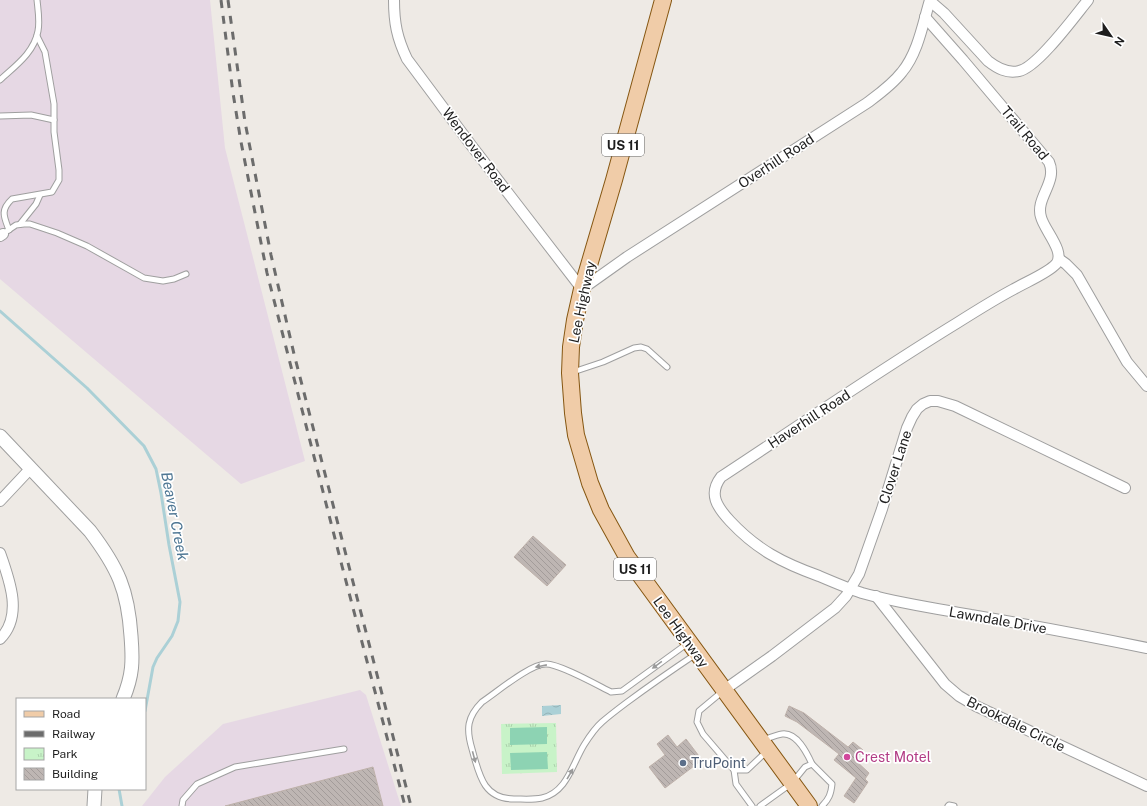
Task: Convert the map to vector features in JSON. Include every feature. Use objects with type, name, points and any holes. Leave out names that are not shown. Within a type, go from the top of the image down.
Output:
[{"type":"main road","name":"Lee Highway","points":[[663,0],[614,180],[582,289],[575,320],[570,373],[576,435],[590,483],[601,510],[626,557],[809,806]]},
{"type":"street","name":"Wendover Road","points":[[394,0],[396,33],[407,59],[582,289]]},
{"type":"street","name":"Overhill Road","points":[[582,289],[627,257],[867,103],[887,88],[908,64],[915,48],[930,0]]},
{"type":"street","points":[[930,0],[988,61],[996,67],[1013,72],[1028,68],[1038,59],[1088,0]]},
{"type":"street","name":"Trail Road","points":[[925,17],[1049,162],[1052,173],[1040,212],[1044,224],[1059,252],[1058,259]]},
{"type":"street","points":[[1058,259],[1066,264],[1076,275],[1127,362],[1147,386]]},
{"type":"street","name":"Haverhill Road","points":[[851,589],[794,567],[754,544],[727,518],[717,504],[714,495],[717,482],[721,476],[795,427],[947,329],[999,297],[1041,274],[1056,264],[1058,259]]},
{"type":"street","name":"Clover Lane","points":[[724,690],[835,608],[851,589],[882,509],[907,428],[917,409],[923,404],[930,401],[938,401],[976,415],[1125,488]]},
{"type":"street","points":[[0,436],[90,531],[111,561],[122,584],[128,602],[133,655],[129,685],[123,698]]},
{"type":"street","points":[[0,501],[31,468]]},
{"type":"street","points":[[0,553],[13,601],[13,612],[11,623],[0,640]]},
{"type":"street","name":"Lawndale Drive","points":[[851,589],[905,603],[1147,648]]},
{"type":"street","name":"Brookdale Circle","points":[[876,596],[932,670],[944,684],[959,696],[976,706],[1147,786]]},
{"type":"street","points":[[94,806],[95,790]]},
{"type":"lane","points":[[0,80],[24,58],[31,49],[37,36],[39,20],[37,0]]},
{"type":"lane","points":[[37,36],[45,52],[54,104],[54,132],[59,180],[52,192],[12,199],[8,203],[3,214],[3,232],[16,225],[30,224],[57,233],[87,246],[144,278],[164,281],[174,280],[186,274]]},
{"type":"lane","points":[[0,116],[31,115],[54,120]]},
{"type":"lane","points":[[20,224],[36,204],[40,194]]},
{"type":"lane","points":[[570,373],[603,362],[634,348],[641,347],[647,349],[667,367]]},
{"type":"lane","points":[[692,648],[656,681],[602,722],[583,746],[574,767],[558,790],[540,798],[505,798],[497,796],[484,785],[479,775],[468,736],[471,717],[476,709],[488,698],[531,669],[547,664],[557,666],[611,692],[617,692],[622,691],[692,648]]},
{"type":"lane","points":[[724,690],[699,711],[697,722],[703,734],[734,770],[736,784],[752,806]]},
{"type":"lane","points":[[734,770],[747,770],[764,745],[784,734],[795,738],[807,753],[812,764],[832,784],[831,794],[822,806]]},
{"type":"lane","points":[[182,806],[183,800],[197,784],[235,767],[344,749]]},
{"type":"lane","points":[[760,806],[792,783],[805,767],[812,764]]},
{"type":"lane","points":[[948,806],[950,804],[954,806]]},
{"type":"shaded area","points":[[0,0],[210,0],[225,148],[305,461],[241,484],[0,279]]},
{"type":"shaded area","points":[[360,690],[366,695],[401,806],[142,806],[165,777],[223,724]]},
{"type":"green space","points":[[556,723],[557,772],[502,774],[501,724]]},
{"type":"green space","points":[[547,727],[547,744],[510,745],[510,728]]},
{"type":"green space","points":[[547,752],[548,769],[511,770],[510,753]]},
{"type":"water","points":[[561,705],[561,714],[542,716],[542,706]]},
{"type":"building","points":[[533,536],[566,565],[547,586],[514,557]]},
{"type":"building","name":"Crest Motel","points":[[789,706],[804,713],[848,747],[853,742],[863,750],[855,760],[869,773],[865,779],[868,782],[854,803],[844,796],[856,778],[834,760],[839,754],[797,722],[785,716]]},
{"type":"building","points":[[668,735],[677,747],[686,739],[702,760],[665,788],[649,767],[665,755],[657,744]]},
{"type":"building","points":[[373,767],[383,806],[225,806]]},
{"type":"waterway","name":"Beaver Creek","points":[[0,311],[87,388],[144,446],[156,469],[180,602],[178,621],[172,636],[157,658],[153,667],[146,706]]},
{"type":"waterway","name":"Beaver Creek","points":[[119,790],[122,806]]},
{"type":"railway","points":[[221,0],[241,142],[267,273],[405,806]]},
{"type":"railway","points":[[228,0],[245,122],[271,255],[294,354],[411,806]]},
{"type":"place","name":"Crest Motel","points":[[847,757]]},
{"type":"place","name":"TruPoint","points":[[683,763]]}]
